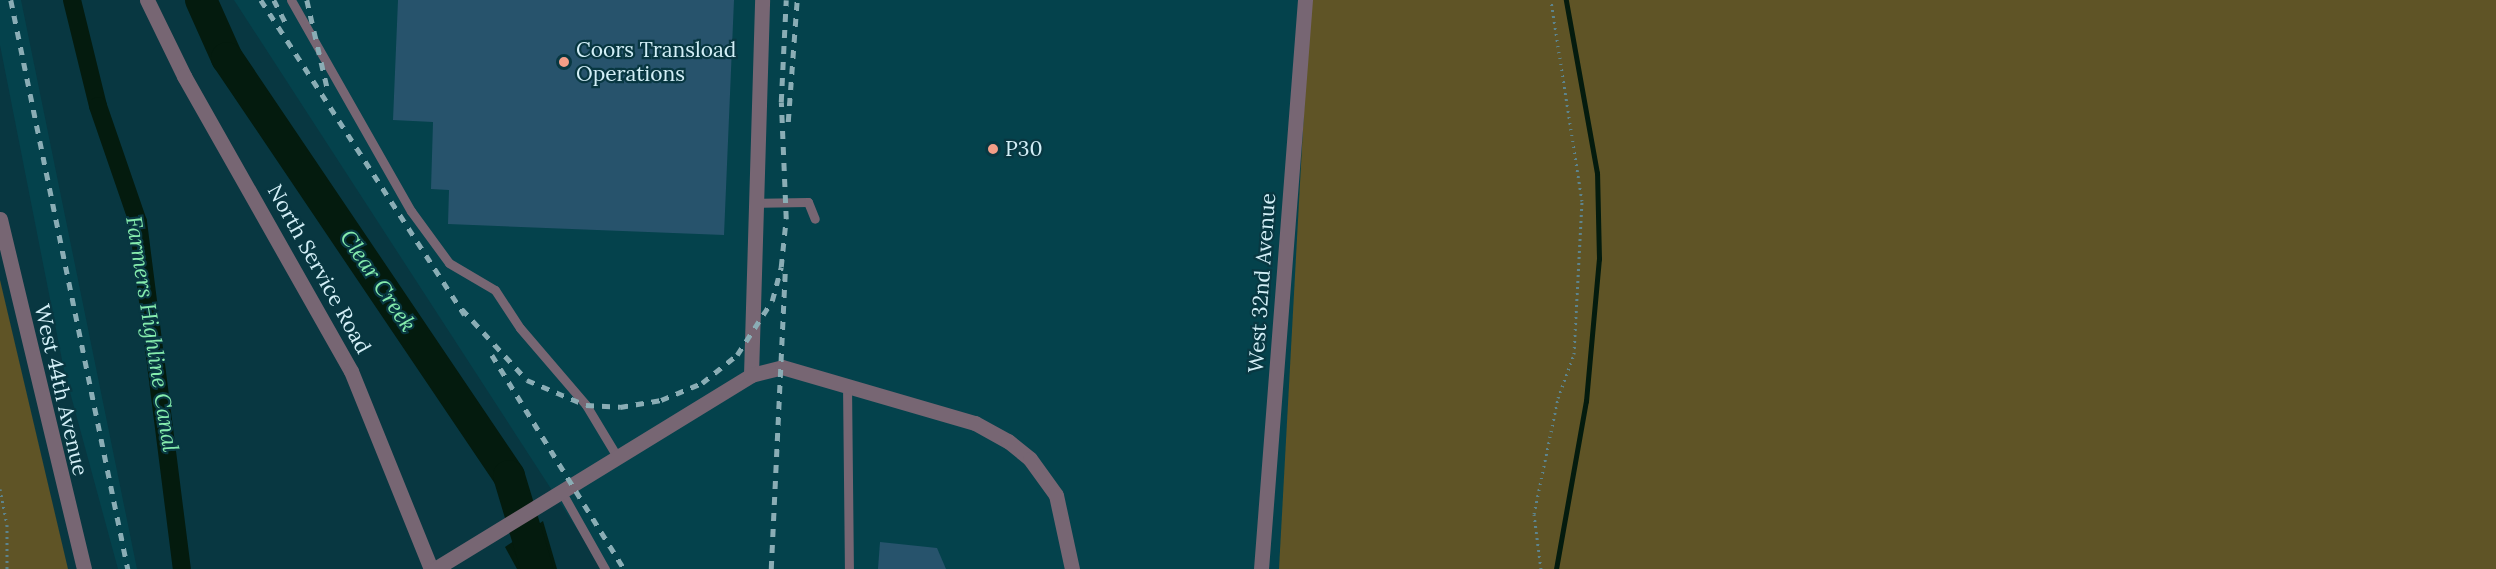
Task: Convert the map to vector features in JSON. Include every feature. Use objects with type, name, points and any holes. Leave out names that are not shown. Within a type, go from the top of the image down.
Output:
[{"type":"street","name":"North Service Road","points":[[147,0],[184,76],[351,371],[433,569]]},
{"type":"street","points":[[752,375],[754,203],[762,0]]},
{"type":"street","name":"West 32nd Avenue","points":[[1261,569],[1305,0]]},
{"type":"street","name":"West 44th Avenue","points":[[0,219],[84,569]]},
{"type":"street","points":[[433,569],[752,375],[782,367],[975,423],[1008,441],[1030,459],[1056,495],[1072,569]]},
{"type":"lane","points":[[291,0],[411,211],[449,263],[495,290],[520,328],[586,405],[618,458]]},
{"type":"lane","points":[[754,203],[808,202],[815,219]]},
{"type":"lane","points":[[847,384],[849,569]]},
{"type":"lane","points":[[561,491],[605,569]]},
{"type":"path","points":[[1541,569],[1534,514],[1558,398],[1574,354],[1582,201],[1551,0]]},
{"type":"path","points":[[0,489],[7,525],[7,569]]},
{"type":"shaded area","points":[[0,0],[21,0],[137,569],[118,569],[64,370],[0,45]]},
{"type":"shaded area","points":[[234,0],[1357,0],[1307,569],[603,569]]},
{"type":"shaded area","points":[[1310,0],[2496,0],[2496,569],[1279,569]]},
{"type":"shaded area","points":[[0,280],[68,569],[0,569]]},
{"type":"shaded area","points":[[543,521],[557,569],[517,569],[505,547]]},
{"type":"building","name":"Coors Transload Operations","points":[[398,0],[734,0],[724,235],[448,224],[449,190],[431,189],[433,122],[393,120]]},
{"type":"building","points":[[880,542],[937,548],[946,569],[878,569]]},
{"type":"waterway","name":"Farmers Highline Canal","points":[[72,0],[98,106],[138,222],[182,569]]},
{"type":"waterway","name":"Clear Creek","points":[[201,0],[227,58],[509,476],[537,569]]},
{"type":"waterway","points":[[1556,569],[1586,401],[1599,259],[1597,173],[1566,0]]},
{"type":"railway","points":[[11,0],[128,569]]},
{"type":"railway","points":[[261,0],[465,315]]},
{"type":"railway","points":[[274,0],[288,28]]},
{"type":"railway","points":[[307,0],[328,91]]},
{"type":"railway","points":[[462,309],[527,380],[586,405],[620,407],[661,400],[702,383],[737,355],[772,301],[781,267],[786,219],[781,102],[786,0]]},
{"type":"railway","points":[[788,122],[797,0]]},
{"type":"railway","points":[[771,569],[785,272]]},
{"type":"railway","points":[[492,355],[624,569]]},
{"type":"place","name":"Coors Transload Operations","points":[[564,62]]},
{"type":"place","name":"P30","points":[[993,149]]}]
